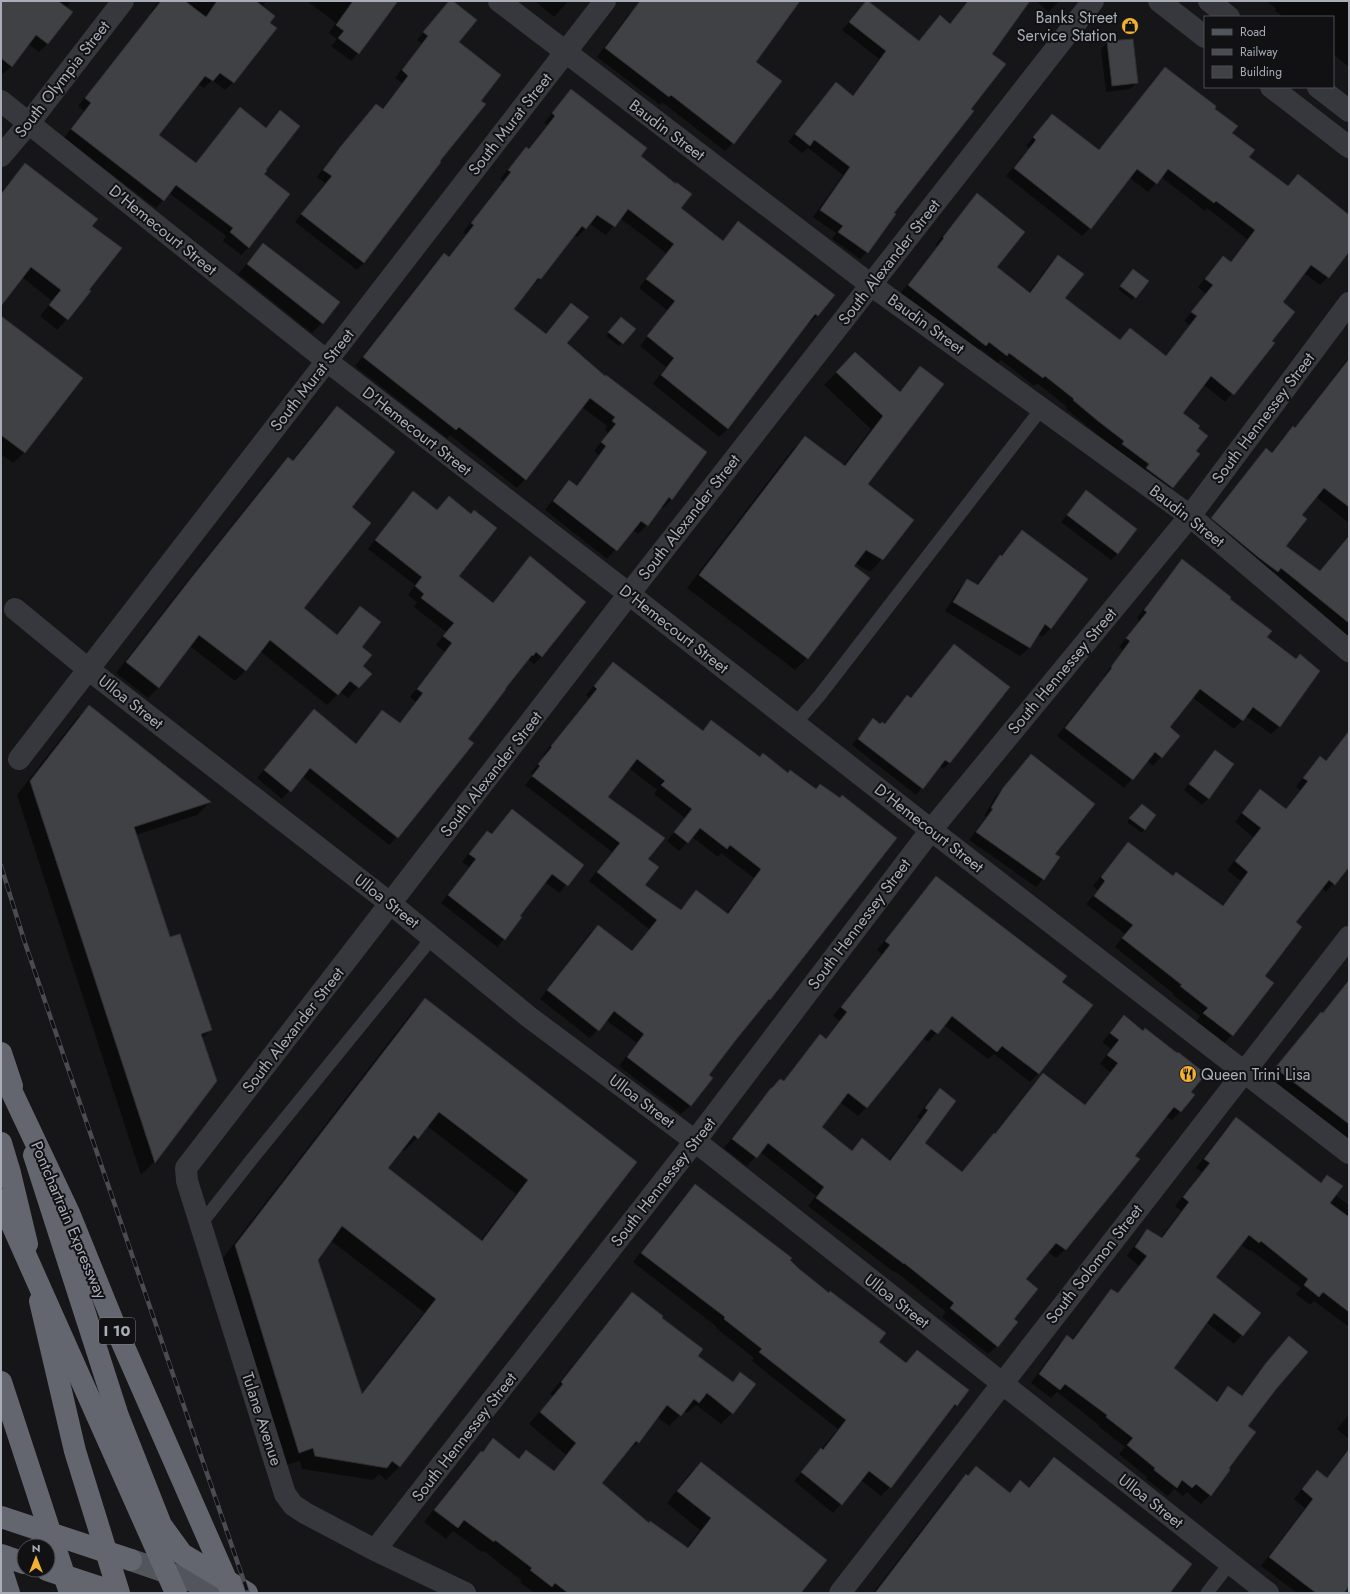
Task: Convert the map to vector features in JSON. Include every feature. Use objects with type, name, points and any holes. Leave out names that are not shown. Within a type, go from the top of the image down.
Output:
[{"type":"highway","points":[[1,1053],[118,1416],[161,1524],[182,1554],[247,1593]]},
{"type":"highway","name":"Pontchartrain Expressway","points":[[1,1069],[69,1213],[114,1324],[232,1593]]},
{"type":"highway","points":[[1,1142],[10,1173],[75,1451],[118,1593]]},
{"type":"highway","points":[[1,1200],[176,1593]]},
{"type":"highway","points":[[1,1382],[70,1593]]},
{"type":"highway","points":[[1,1517],[132,1560]]},
{"type":"highway","points":[[1,1555],[16,1560]]},
{"type":"highway","points":[[1,1568],[9,1593]]},
{"type":"highway","points":[[56,1573],[118,1593]]},
{"type":"main road","points":[[132,1560],[227,1593]]},
{"type":"street","name":"South Olympia Street","points":[[1,156],[29,123],[123,1]]},
{"type":"street","name":"Baudin Street","points":[[500,1],[871,285],[1190,516],[1349,652]]},
{"type":"street","name":"South Murat Street","points":[[19,759],[605,1]]},
{"type":"street","name":"South Alexander Street","points":[[200,1150],[629,594],[1093,1]]},
{"type":"street","points":[[1159,1],[1204,36]]},
{"type":"street","points":[[1209,1],[1228,16]]},
{"type":"street","points":[[1272,88],[1349,147]]},
{"type":"street","points":[[1319,88],[1349,111]]},
{"type":"street","name":"D'Hemecourt Street","points":[[1,101],[327,361],[1349,1153]]},
{"type":"street","name":"South Hennessey Street","points":[[375,1550],[695,1141],[931,830],[1190,516],[1349,303]]},
{"type":"street","name":"Ulloa Street","points":[[15,609],[88,669],[391,904],[529,1017],[695,1141],[1001,1384],[1268,1593]]},
{"type":"street","name":"South Solomon Street","points":[[840,1593],[1349,937]]},
{"type":"street","name":"Tulane Avenue","points":[[200,1150],[186,1168],[186,1182],[285,1494],[293,1505],[305,1513],[375,1550],[465,1593]]},
{"type":"lane","points":[[795,724],[1042,408]]},
{"type":"lane","points":[[200,1225],[432,938]]},
{"type":"lane","points":[[1206,1593],[1230,1563]]},
{"type":"building","points":[[1,1],[58,1],[73,12],[48,44],[36,35],[12,67],[1,58]]},
{"type":"building","points":[[161,1],[185,1],[206,17],[217,1],[256,1],[275,16],[270,23],[277,28],[234,83],[220,73],[213,81],[205,76],[159,135],[196,163],[240,107],[266,128],[280,110],[300,126],[264,174],[290,194],[249,248],[230,232],[233,228],[176,185],[164,201],[71,129],[91,103],[85,98]]},
{"type":"building","points":[[353,1],[398,1],[359,54],[338,38],[344,31],[336,25]]},
{"type":"building","points":[[449,1],[453,1],[477,20],[459,42],[501,75],[481,101],[486,104],[440,161],[441,162],[364,263],[301,214],[332,176],[323,170],[341,146],[376,104],[383,109],[408,76],[402,70],[428,36],[423,32]]},
{"type":"building","points":[[640,1],[800,1],[756,62],[782,81],[734,144],[671,95],[669,97],[605,48]]},
{"type":"building","points":[[866,1],[868,1],[919,41],[940,15],[950,24],[968,1],[1030,1],[992,54],[1006,64],[971,109],[974,111],[894,213],[896,214],[868,253],[838,232],[843,226],[820,210],[850,167],[816,141],[814,140],[810,146],[795,134],[836,82],[853,96],[886,51],[849,22]]},
{"type":"building","points":[[1133,39],[1138,83],[1112,86],[1107,41]]},
{"type":"building","points":[[1165,67],[1216,106],[1215,109],[1238,126],[1232,133],[1255,150],[1249,157],[1288,186],[1298,174],[1349,215],[1349,252],[1329,278],[1311,265],[1283,302],[1295,312],[1272,341],[1275,343],[1234,395],[1211,376],[1183,413],[1200,426],[1198,428],[1208,436],[1196,451],[1200,454],[1173,488],[1146,468],[1149,464],[1122,444],[1124,441],[1045,376],[1043,378],[1009,353],[1007,356],[989,342],[986,346],[908,285],[977,193],[1025,232],[997,267],[1030,293],[1058,255],[1084,274],[1065,298],[1120,340],[1130,328],[1166,356],[1197,316],[1191,312],[1213,285],[1205,279],[1223,256],[1231,262],[1255,230],[1216,201],[1214,203],[1168,169],[1157,184],[1137,169],[1091,229],[1014,168],[1036,140],[1033,137],[1052,114],[1099,150]]},
{"type":"building","points":[[571,89],[647,148],[641,156],[676,184],[676,182],[692,194],[681,208],[723,241],[738,221],[835,295],[818,316],[815,314],[728,429],[661,375],[674,358],[647,336],[675,301],[646,279],[674,244],[628,209],[615,227],[597,215],[586,229],[582,226],[541,279],[538,278],[514,309],[546,334],[571,303],[589,317],[567,343],[605,376],[606,375],[707,452],[672,500],[669,497],[648,526],[641,521],[617,551],[553,501],[569,480],[577,486],[606,446],[601,442],[616,424],[612,421],[615,417],[590,398],[526,480],[459,427],[456,430],[363,357],[444,253],[449,257],[474,225],[471,223],[511,172],[508,170],[526,147],[529,149],[555,116],[552,113]]},
{"type":"building","points":[[25,163],[98,219],[92,226],[122,248],[89,290],[91,291],[68,320],[49,305],[61,290],[31,267],[1,306],[1,194]]},
{"type":"building","points":[[263,243],[340,302],[323,324],[247,264]]},
{"type":"building","points":[[1133,269],[1149,281],[1136,298],[1120,286]]},
{"type":"building","points":[[1,316],[83,378],[25,453],[1,435]]},
{"type":"building","points":[[621,317],[636,329],[623,344],[608,332]]},
{"type":"building","points":[[855,352],[900,392],[920,366],[944,384],[868,484],[914,520],[883,560],[866,550],[854,566],[870,578],[808,659],[699,575],[805,436],[845,466],[883,416],[836,372]]},
{"type":"building","points":[[1349,359],[1349,507],[1324,488],[1302,515],[1307,519],[1286,546],[1320,571],[1349,536],[1349,623],[1281,568],[1278,572],[1211,518],[1266,448],[1272,453],[1293,426],[1295,428]]},
{"type":"building","points":[[337,406],[395,452],[352,507],[371,523],[304,608],[337,635],[360,606],[381,622],[362,647],[372,655],[363,666],[372,674],[359,688],[350,681],[338,695],[270,640],[246,671],[199,635],[159,688],[126,662],[288,457],[293,461]]},
{"type":"building","points":[[1086,490],[1137,529],[1118,554],[1067,515]]},
{"type":"building","points":[[413,491],[437,510],[449,496],[471,514],[474,510],[497,528],[459,576],[493,603],[530,556],[586,602],[542,657],[536,652],[533,656],[532,655],[468,739],[474,743],[398,838],[310,768],[291,792],[264,770],[314,709],[356,744],[382,710],[400,723],[423,693],[417,689],[452,643],[443,636],[454,623],[421,598],[424,594],[415,586],[422,577],[375,540]]},
{"type":"building","points":[[1022,530],[1088,579],[1051,629],[1045,624],[1030,648],[953,602],[967,579],[978,585],[1000,555],[1002,556]]},
{"type":"building","points":[[1182,559],[1231,597],[1230,599],[1272,631],[1267,637],[1296,659],[1300,654],[1320,671],[1280,727],[1253,707],[1243,721],[1200,689],[1170,727],[1180,736],[1162,758],[1155,752],[1133,780],[1065,728],[1112,668],[1111,667],[1130,641],[1126,638],[1147,612],[1144,610]]},
{"type":"building","points":[[954,644],[1010,687],[950,763],[945,760],[923,789],[858,739],[873,718],[880,724],[882,722],[885,724],[907,695],[911,698]]},
{"type":"building","points":[[613,662],[703,731],[711,720],[760,757],[763,753],[788,773],[790,770],[816,789],[820,784],[840,798],[842,795],[897,838],[770,1000],[769,999],[735,1041],[709,1075],[713,1078],[691,1106],[627,1057],[644,1034],[614,1011],[599,1031],[547,990],[598,925],[632,951],[657,920],[597,872],[620,843],[532,776],[540,766],[538,764],[552,747],[551,746],[597,689],[594,686]],"holes":[[[637,759],[665,781],[661,785],[692,809],[674,832],[688,843],[700,828],[727,849],[730,845],[761,869],[728,914],[696,890],[681,910],[645,885],[659,867],[648,859],[665,838],[608,797]]]},
{"type":"building","points":[[89,705],[211,802],[134,827],[170,937],[180,934],[212,1030],[201,1034],[217,1081],[155,1163],[30,781]]},
{"type":"building","points":[[1349,731],[1349,867],[1335,885],[1329,880],[1296,922],[1302,927],[1265,976],[1274,983],[1233,1036],[1203,1013],[1208,1008],[1180,986],[1182,985],[1122,938],[1133,925],[1094,896],[1105,881],[1101,877],[1128,842],[1173,876],[1176,872],[1223,906],[1248,872],[1235,861],[1261,828],[1242,813],[1260,789],[1286,809],[1308,781],[1303,778],[1320,756],[1326,761]]},
{"type":"building","points":[[1215,750],[1234,764],[1209,799],[1189,784]]},
{"type":"building","points":[[1031,754],[1095,804],[1055,854],[1060,857],[1044,880],[976,832],[993,809],[991,808],[1003,788]]},
{"type":"building","points":[[1142,804],[1156,815],[1145,830],[1129,818]]},
{"type":"building","points":[[512,809],[584,865],[568,886],[552,874],[520,916],[522,917],[505,940],[448,895],[476,859],[469,854],[487,831],[492,834]]},
{"type":"building","points":[[936,876],[1067,976],[1062,982],[1093,1005],[1039,1074],[1002,1046],[997,1052],[952,1016],[938,1034],[931,1029],[867,1108],[848,1093],[822,1127],[852,1151],[862,1138],[890,1161],[928,1110],[925,1108],[940,1088],[956,1101],[925,1143],[962,1172],[994,1133],[995,1134],[1043,1073],[1085,1105],[1118,1063],[1107,1055],[1119,1040],[1110,1033],[1124,1015],[1143,1031],[1145,1028],[1206,1074],[1191,1092],[1195,1095],[1181,1112],[1174,1107],[1135,1156],[1140,1159],[1066,1250],[1056,1243],[1026,1279],[1038,1289],[1014,1319],[1018,1322],[998,1347],[950,1308],[954,1303],[904,1263],[816,1198],[824,1187],[768,1143],[757,1158],[732,1139],[771,1088],[780,1079],[784,1081],[820,1034],[826,1039],[847,1012],[841,1007],[890,945],[885,941]]},
{"type":"building","points":[[1349,980],[1349,1124],[1275,1068],[1321,1012],[1323,1013]]},
{"type":"building","points":[[425,998],[637,1162],[400,1467],[392,1461],[387,1468],[315,1456],[313,1448],[299,1453],[235,1245]],"holes":[[[439,1112],[528,1180],[482,1241],[388,1168],[414,1135],[418,1139]],[[342,1226],[436,1299],[362,1394],[318,1260]]]},
{"type":"building","points":[[1236,1117],[1321,1183],[1327,1175],[1343,1186],[1330,1203],[1349,1217],[1349,1312],[1323,1292],[1319,1297],[1304,1285],[1308,1279],[1261,1241],[1259,1243],[1249,1235],[1216,1277],[1261,1313],[1243,1336],[1214,1313],[1174,1368],[1217,1402],[1228,1386],[1242,1396],[1266,1363],[1289,1336],[1308,1352],[1277,1388],[1248,1426],[1256,1432],[1229,1468],[1230,1470],[1211,1496],[1196,1484],[1192,1488],[1182,1480],[1177,1488],[1154,1470],[1155,1468],[1127,1445],[1133,1438],[1106,1417],[1107,1415],[1065,1384],[1060,1390],[1039,1374],[1067,1335],[1073,1340],[1111,1289],[1118,1293],[1147,1256],[1135,1247],[1147,1229],[1162,1238],[1189,1202],[1183,1197],[1210,1163],[1204,1159]]},
{"type":"building","points":[[695,1184],[792,1258],[790,1260],[798,1268],[829,1293],[830,1291],[886,1333],[879,1342],[906,1363],[917,1350],[969,1390],[957,1406],[955,1404],[891,1488],[869,1471],[842,1505],[801,1472],[821,1448],[823,1450],[846,1420],[759,1352],[762,1349],[724,1319],[725,1317],[641,1253]]},
{"type":"building","points":[[632,1292],[663,1316],[662,1318],[703,1349],[698,1356],[733,1382],[740,1372],[756,1384],[733,1414],[707,1393],[699,1403],[694,1399],[681,1416],[667,1405],[639,1443],[636,1441],[602,1483],[649,1523],[650,1521],[688,1548],[711,1518],[677,1491],[701,1462],[827,1560],[801,1593],[568,1593],[555,1583],[552,1587],[530,1570],[532,1568],[495,1540],[494,1542],[464,1520],[458,1528],[434,1510],[493,1438],[519,1459],[526,1450],[554,1471],[576,1443],[540,1412],[563,1384],[561,1382]]},
{"type":"building","points":[[1349,1449],[1349,1586],[1344,1593],[1316,1593],[1269,1557],[1313,1499],[1302,1489],[1317,1470],[1327,1478]]},
{"type":"building","points":[[1054,1457],[1192,1564],[1170,1593],[875,1593],[966,1474],[968,1476],[976,1466],[1010,1493],[1020,1480],[1029,1488]]},
{"type":"railway","points":[[1,866],[24,940],[248,1593]]},
{"type":"place","name":"Banks Street Service Station","points":[[1130,26]]},
{"type":"place","name":"Queen Trini Lisa","points":[[1188,1074]]}]
